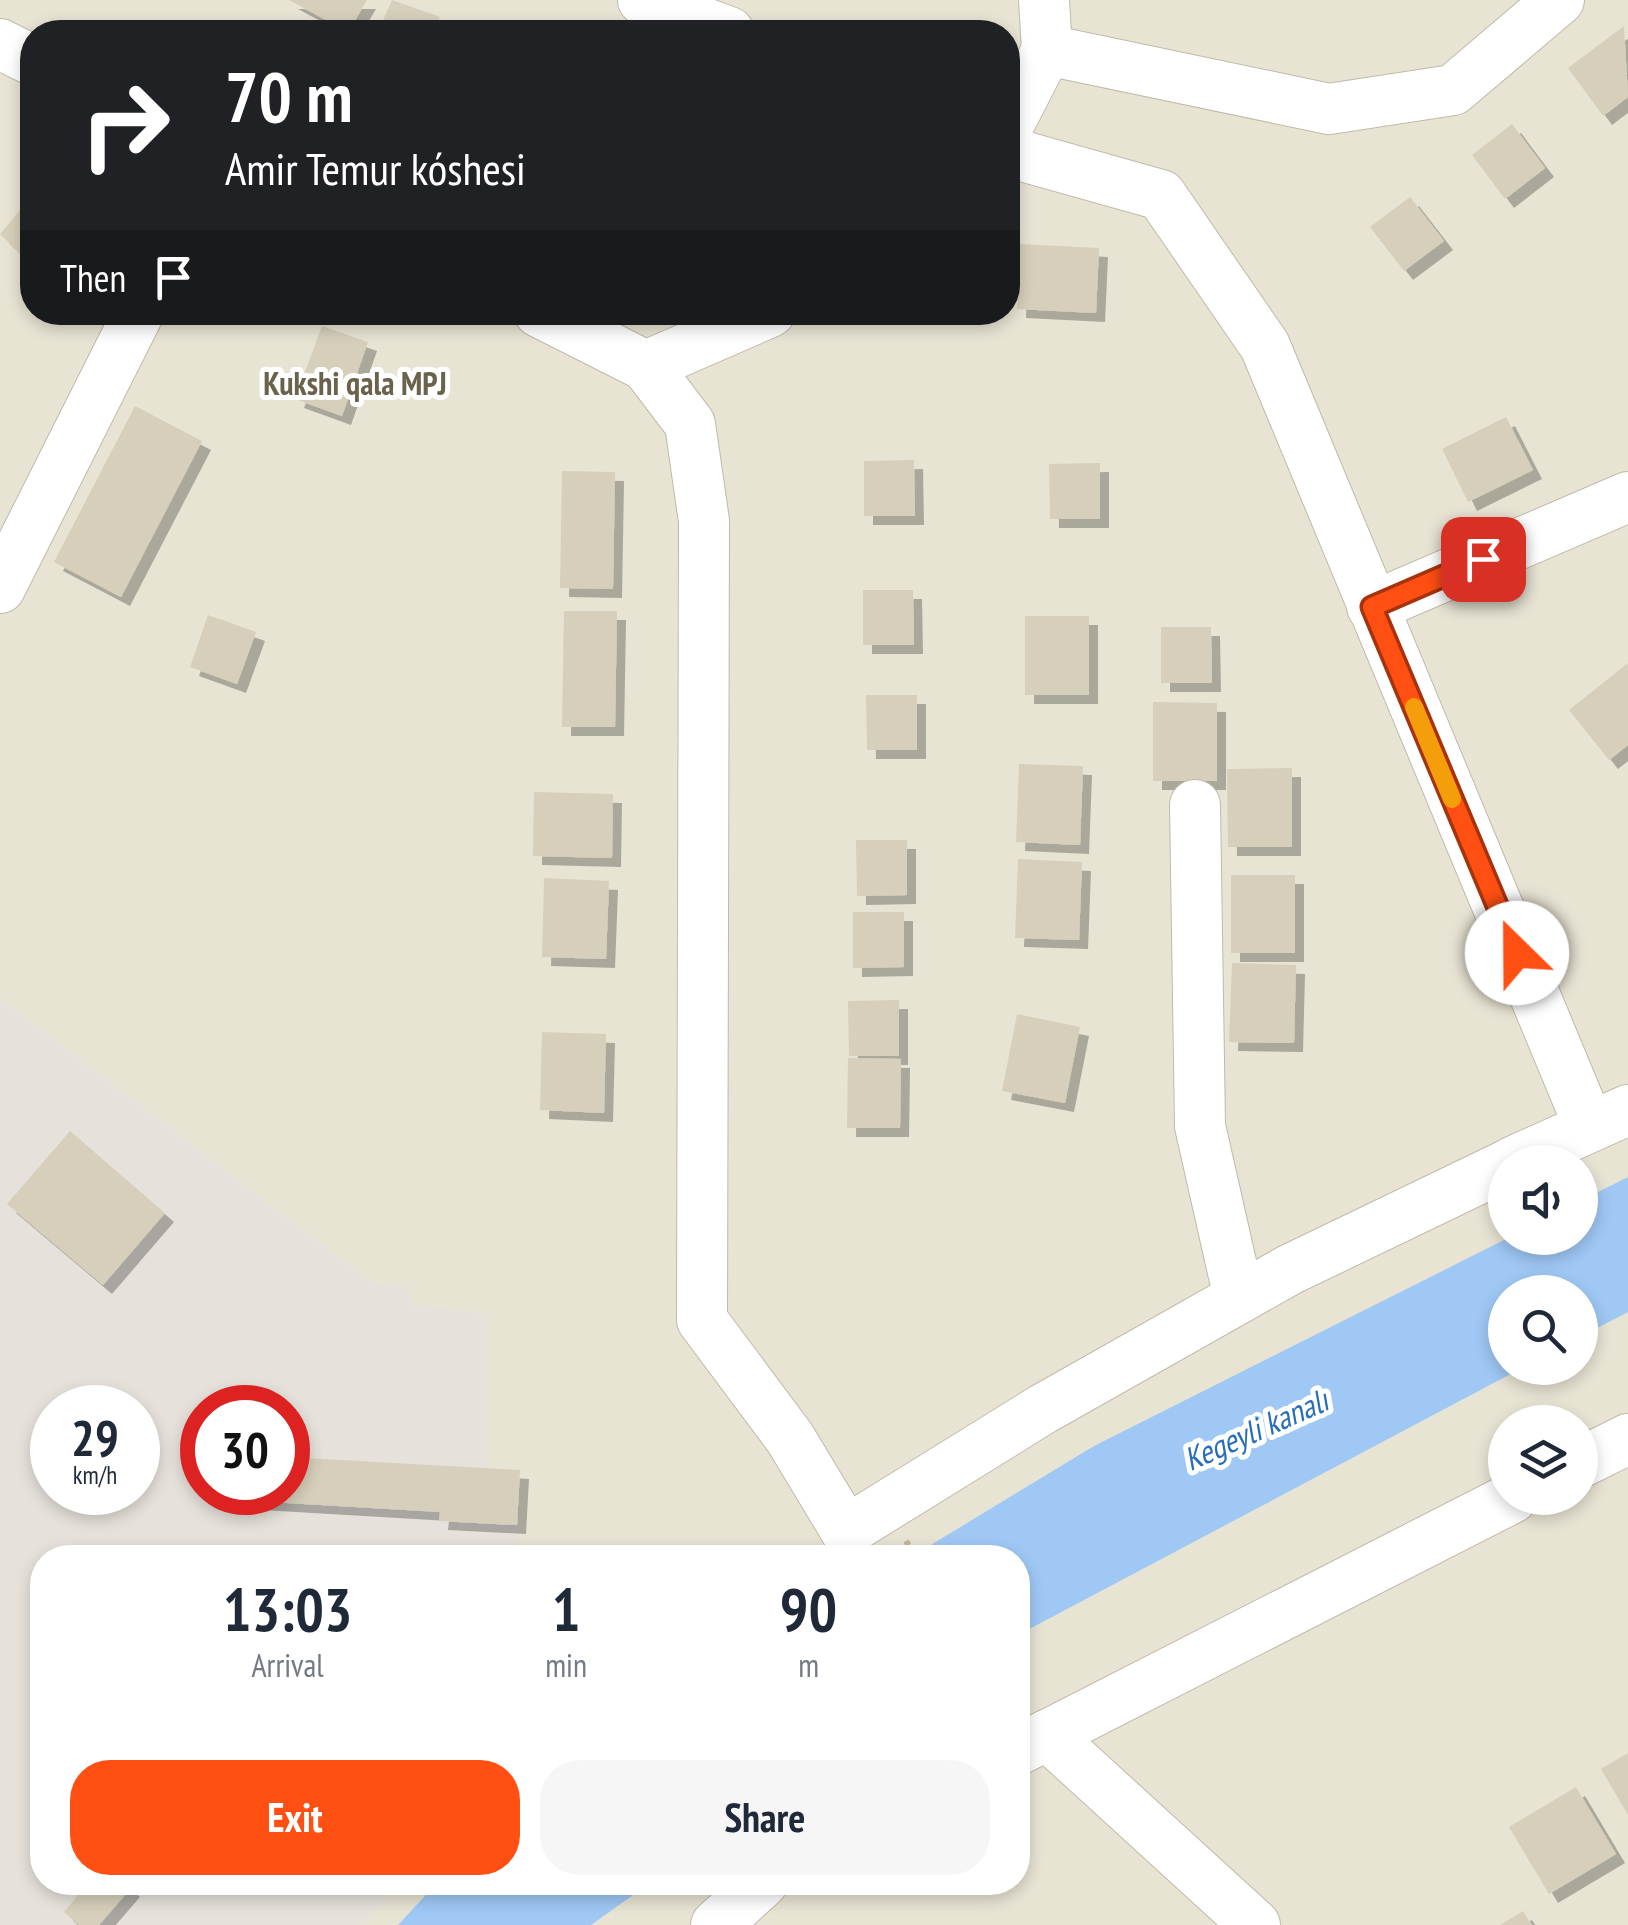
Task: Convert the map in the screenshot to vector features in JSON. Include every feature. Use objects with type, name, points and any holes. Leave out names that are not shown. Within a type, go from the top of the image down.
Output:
[{"type":"street","points":[[644,0],[697,20]]},
{"type":"street","points":[[1020,103],[1047,50],[1044,0]]},
{"type":"street","points":[[1047,50],[1329,109],[1452,90],[1560,0]]},
{"type":"street","points":[[1020,155],[1160,195],[1265,346],[1372,607],[1609,1118],[1549,1145]]},
{"type":"street","points":[[0,588],[132,325]]},
{"type":"street","points":[[565,325],[646,366],[690,424],[704,521],[702,1320],[790,1438],[846,1531],[1043,1409],[1238,1298],[1488,1174]]},
{"type":"street","points":[[646,366],[740,325]]},
{"type":"street","points":[[1372,607],[1628,497]]},
{"type":"street","points":[[1195,805],[1200,1126],[1238,1298]]},
{"type":"street","points":[[1598,1454],[1628,1439]]},
{"type":"street","points":[[1255,1925],[1032,1743],[1488,1510]]},
{"type":"street","points":[[716,1925],[749,1895]]},
{"type":"path","points":[[902,1535],[908,1545]]},
{"type":"shaded area","points":[[0,0],[1628,0],[1628,1925],[0,1925]]},
{"type":"shaded area","points":[[0,998],[372,1282],[411,1289],[411,1305],[486,1313],[488,1468],[520,1470],[517,1545],[30,1545],[30,1895],[390,1895],[361,1925],[0,1925]]},
{"type":"water","name":"Kegeyli kanalı","points":[[1628,1177],[1628,1312],[1598,1328],[1598,1275],[1488,1275],[1490,1385],[1030,1629],[1030,1545],[931,1545],[1094,1446],[1488,1248],[1488,1255],[1598,1255],[1598,1192]]},
{"type":"water","points":[[425,1895],[633,1895],[591,1925],[398,1925]]},
{"type":"building","points":[[289,0],[367,0],[355,20],[326,20]]},
{"type":"building","points":[[392,0],[440,17],[439,20],[383,20]]},
{"type":"building","points":[[1624,26],[1628,97],[1603,116],[1568,68]]},
{"type":"building","points":[[1512,124],[1545,168],[1505,199],[1472,155]]},
{"type":"building","points":[[1410,197],[1444,241],[1404,271],[1370,227]]},
{"type":"building","points":[[20,210],[20,254],[0,234]]},
{"type":"building","points":[[1020,244],[1099,248],[1096,313],[1020,309]]},
{"type":"building","points":[[322,326],[368,342],[342,416],[295,399]]},
{"type":"building","points":[[135,406],[202,441],[121,597],[54,562]]},
{"type":"building","points":[[1506,417],[1533,470],[1468,502],[1442,449]]},
{"type":"building","points":[[914,460],[915,516],[864,516],[864,461]]},
{"type":"building","points":[[1100,463],[1100,519],[1050,519],[1049,464]]},
{"type":"building","points":[[562,471],[615,472],[613,589],[560,588]]},
{"type":"building","points":[[863,590],[913,590],[914,645],[863,645]]},
{"type":"building","points":[[564,611],[617,611],[615,727],[562,727]]},
{"type":"building","points":[[208,615],[256,632],[237,684],[190,667]]},
{"type":"building","points":[[1025,616],[1089,616],[1089,695],[1025,695]]},
{"type":"building","points":[[1161,627],[1211,627],[1212,683],[1161,683]]},
{"type":"building","points":[[1628,663],[1628,745],[1609,760],[1569,710]]},
{"type":"building","points":[[866,695],[917,695],[917,750],[867,750]]},
{"type":"building","points":[[1153,702],[1217,703],[1217,781],[1153,781]]},
{"type":"building","points":[[1019,764],[1083,766],[1080,845],[1016,842]]},
{"type":"building","points":[[1292,768],[1292,847],[1228,847],[1227,769]]},
{"type":"building","points":[[534,792],[613,794],[612,858],[533,856]]},
{"type":"building","points":[[856,840],[907,840],[907,895],[857,896]]},
{"type":"building","points":[[1018,859],[1082,862],[1079,940],[1015,938]]},
{"type":"building","points":[[1231,875],[1295,875],[1295,953],[1231,953]]},
{"type":"building","points":[[544,878],[609,881],[606,959],[542,957]]},
{"type":"building","points":[[853,912],[904,912],[904,967],[853,968]]},
{"type":"building","points":[[1232,963],[1296,965],[1294,1043],[1229,1042]]},
{"type":"building","points":[[899,1000],[899,1056],[849,1056],[848,1001]]},
{"type":"building","points":[[1017,1014],[1080,1027],[1065,1103],[1002,1091]]},
{"type":"building","points":[[542,1032],[606,1034],[604,1113],[540,1110]]},
{"type":"building","points":[[848,1058],[901,1059],[900,1128],[847,1128]]},
{"type":"building","points":[[70,1131],[165,1213],[103,1285],[7,1204]]},
{"type":"building","points":[[310,1458],[520,1470],[517,1525],[439,1521],[440,1512],[310,1504]]},
{"type":"building","points":[[1628,1753],[1628,1815],[1601,1769]]},
{"type":"building","points":[[1576,1787],[1616,1854],[1549,1894],[1509,1827]]},
{"type":"building","points":[[78,1895],[125,1895],[99,1925],[79,1925],[64,1912]]},
{"type":"building","points":[[1523,1911],[1532,1925],[1500,1925]]},
{"type":"slow traffic","points":[[1414,707],[1452,799]]},
{"type":"district","name":"Kukshi qala MPJ","points":[[355,384]]},
{"type":"route","points":[[1483,559],[1372,607],[1517,953]]}]
